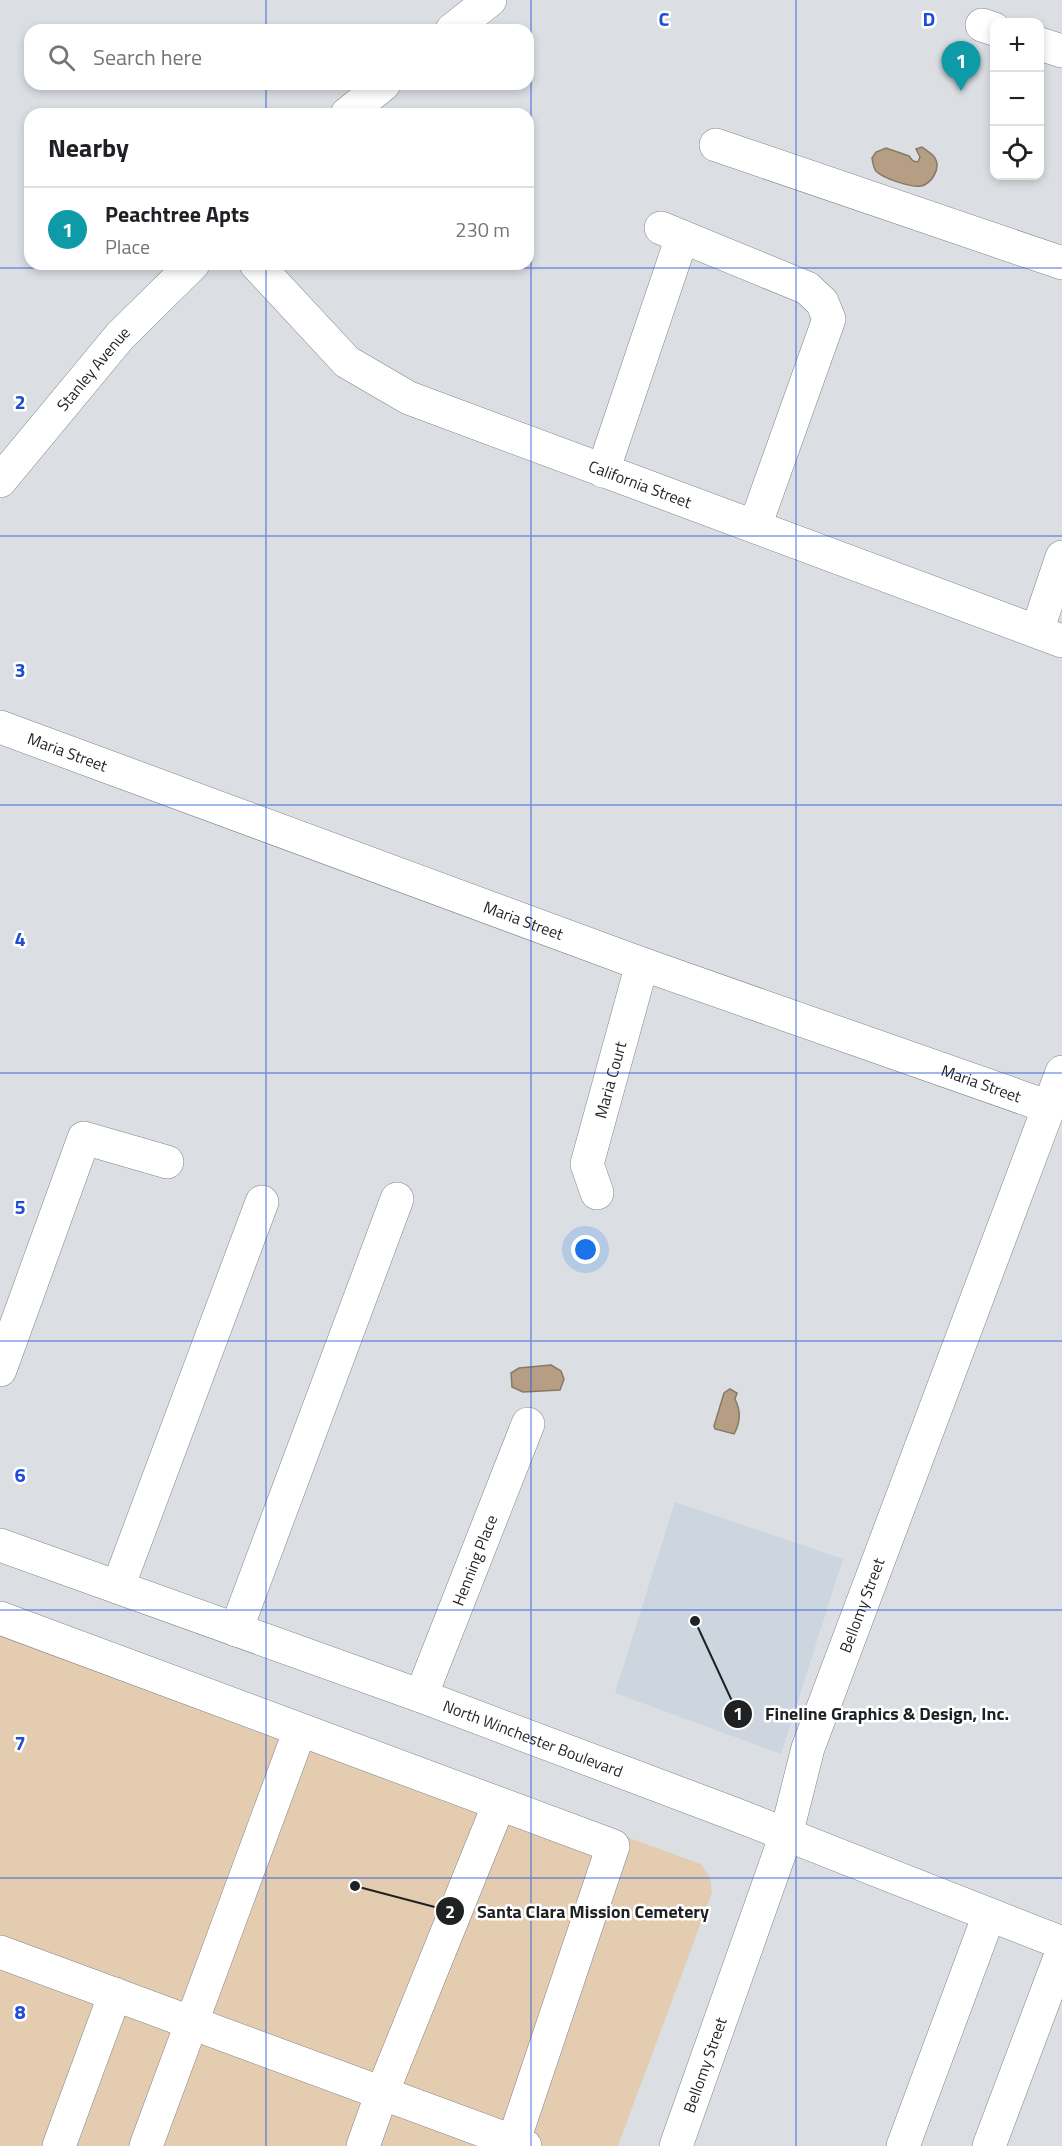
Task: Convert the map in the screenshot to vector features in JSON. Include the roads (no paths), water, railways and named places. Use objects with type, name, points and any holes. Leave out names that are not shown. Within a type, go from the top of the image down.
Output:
[{"type":"street","points":[[460,24],[490,0]]},
{"type":"street","points":[[1044,45],[1062,51]]},
{"type":"street","points":[[354,108],[377,90]]},
{"type":"street","points":[[716,145],[1062,263]]},
{"type":"street","points":[[603,471],[671,232],[807,288],[822,302],[829,319],[755,526]]},
{"type":"street","name":"Stanley Avenue","points":[[0,481],[120,336],[187,270]]},
{"type":"street","name":"California Street","points":[[262,270],[347,362],[409,398],[1049,636]]},
{"type":"street","points":[[1049,636],[1062,557]]},
{"type":"street","name":"Maria Street","points":[[0,727],[642,964],[1049,1107]]},
{"type":"street","name":"Maria Court","points":[[597,1193],[587,1164],[642,964]]},
{"type":"street","name":"Bellomy Street","points":[[676,2146],[786,1835],[808,1748],[1062,1072]]},
{"type":"street","points":[[0,1370],[84,1138],[167,1162]]},
{"type":"street","points":[[236,1630],[397,1199]]},
{"type":"street","points":[[118,1587],[262,1202]]},
{"type":"street","name":"Henning Place","points":[[421,1696],[528,1424]]},
{"type":"street","name":"North Winchester Boulevard","points":[[0,1545],[421,1696],[1062,1943]]},
{"type":"street","points":[[0,1618],[613,1846],[517,2145],[0,1952]]},
{"type":"street","points":[[146,2146],[300,1730]]},
{"type":"street","points":[[363,2146],[382,2093],[499,1804]]},
{"type":"street","points":[[903,2146],[989,1915]]},
{"type":"street","points":[[989,2146],[1062,1952]]},
{"type":"street","points":[[59,2146],[115,1994]]},
{"type":"place","name":"Peachtree Apts","points":[[961,91]]},
{"type":"place","name":"Fineline Graphics & Design, Inc.","points":[[695,1621]]},
{"type":"place","name":"Santa Clara Mission Cemetery","points":[[355,1886]]}]
